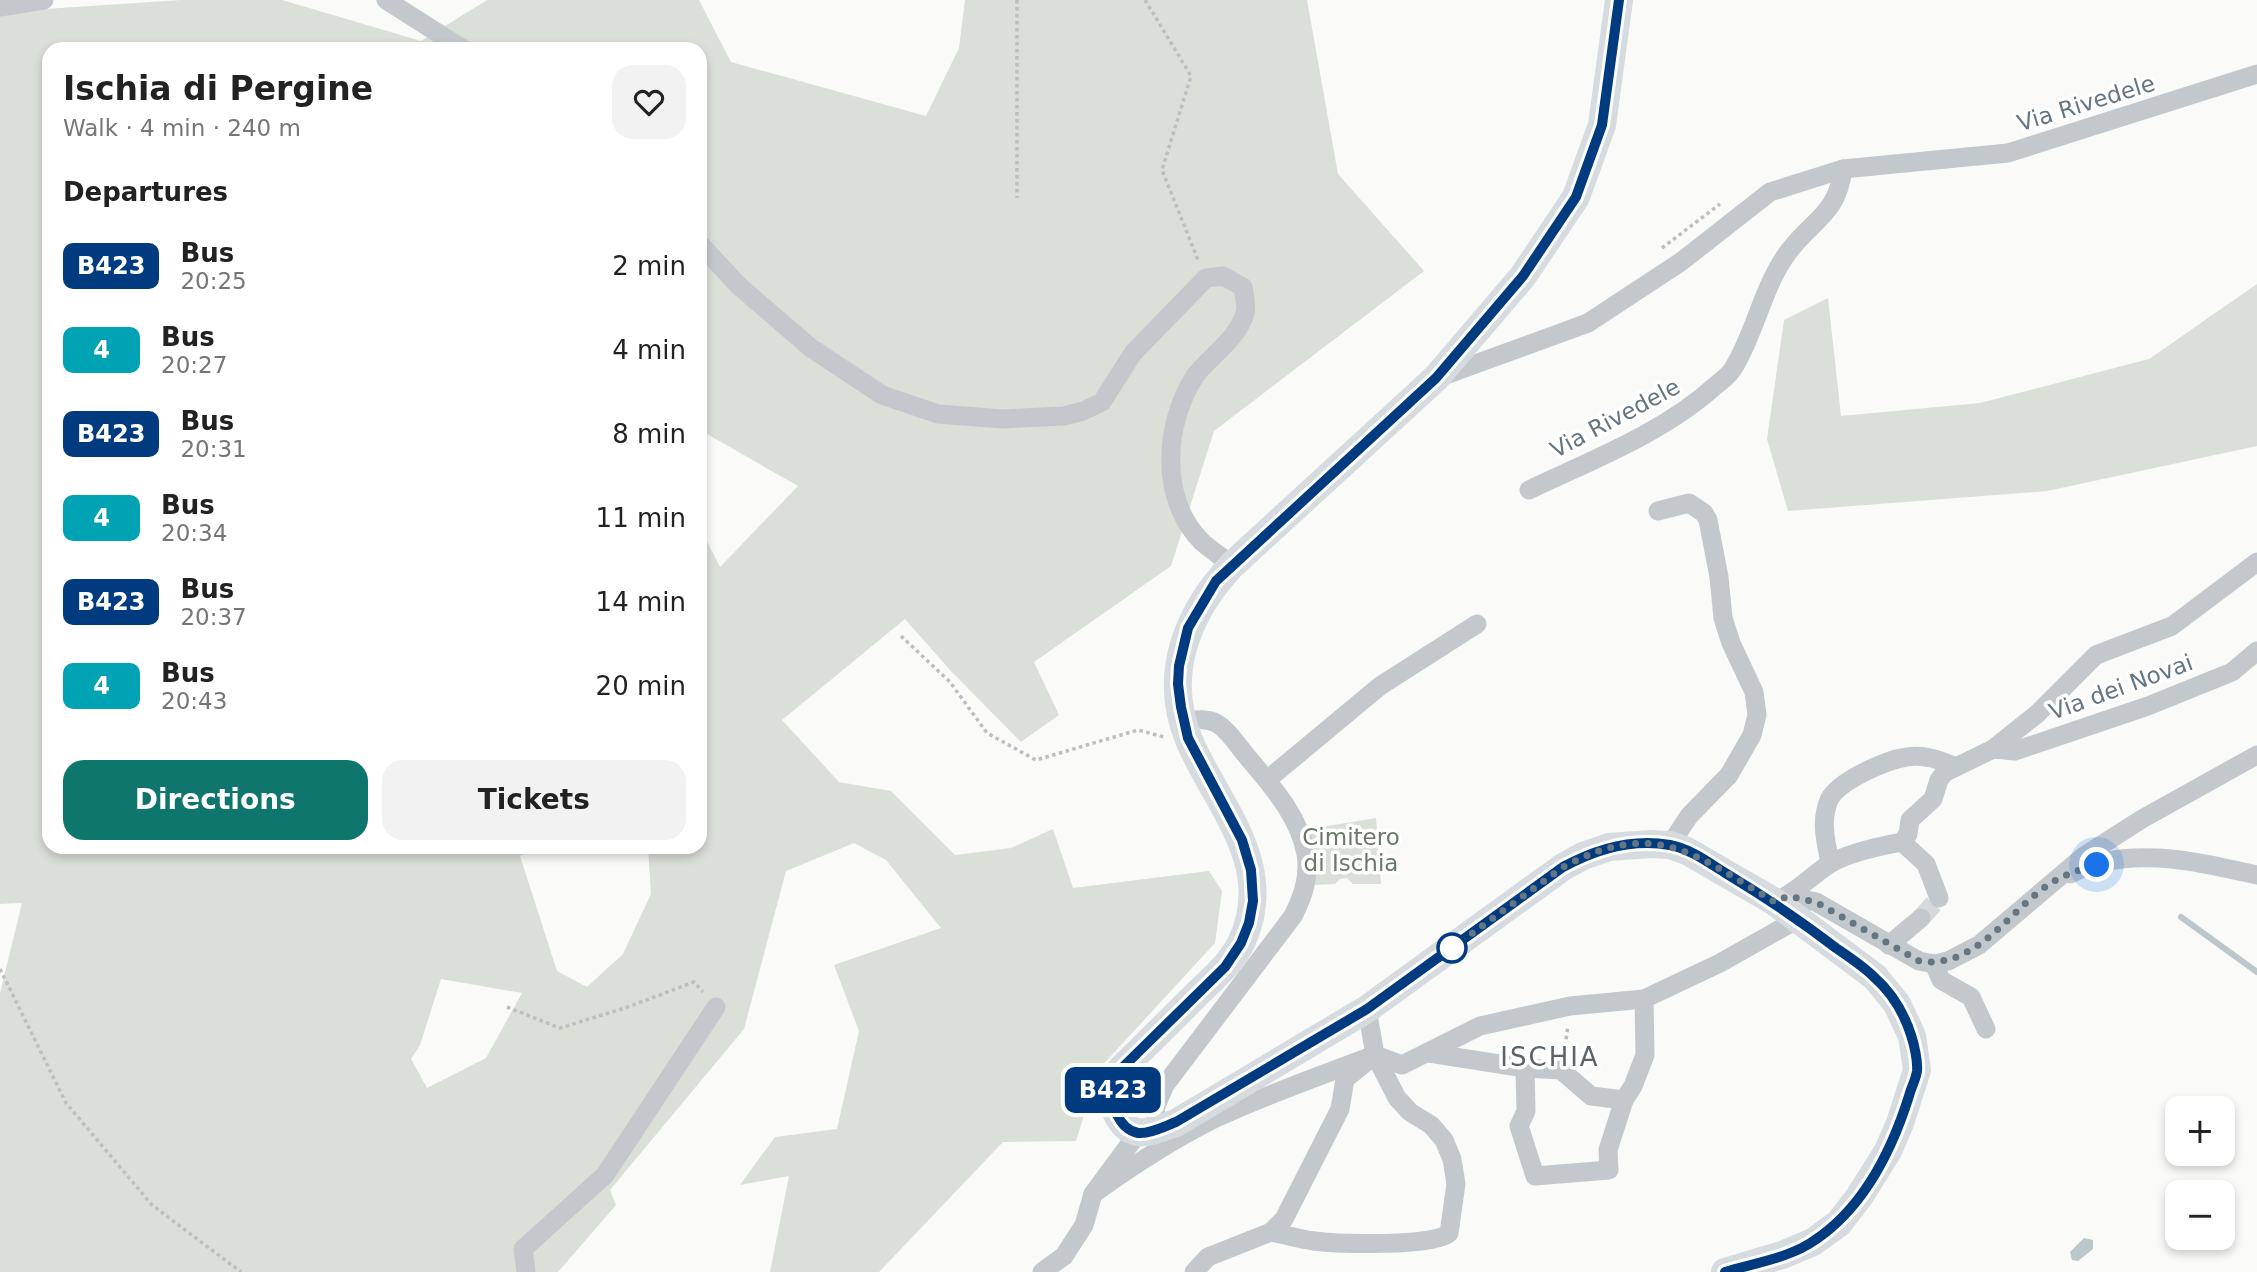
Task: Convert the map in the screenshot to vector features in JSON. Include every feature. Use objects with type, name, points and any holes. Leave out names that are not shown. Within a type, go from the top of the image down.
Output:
[{"type":"street","points":[[0,7],[44,0]]},
{"type":"street","points":[[386,0],[452,42]]},
{"type":"street","points":[[1619,0],[1602,125],[1576,197],[1523,276],[1436,378],[1224,573],[1188,628],[1182,648],[1178,684],[1186,729],[1242,840],[1251,870],[1253,901],[1241,943],[1225,967],[1122,1068],[1113,1084],[1112,1098],[1116,1114],[1126,1126],[1148,1131],[1176,1122],[1367,1009],[1563,867],[1583,856],[1609,847],[1632,844],[1670,845],[1696,855],[1787,906],[1875,977],[1897,1004],[1912,1036],[1917,1070],[1888,1151],[1839,1223],[1813,1242],[1782,1255],[1725,1272]]},
{"type":"street","name":"Via Rivedele","points":[[1436,378],[1588,323],[1682,261],[1770,192],[1843,169],[2008,153],[2257,74]]},
{"type":"street","name":"Via Rivedele","points":[[1529,490],[1696,404],[1732,370],[1746,344],[1765,294],[1788,252],[1831,208],[1840,189],[1843,169]]},
{"type":"street","points":[[707,252],[739,286],[811,348],[881,396],[938,414],[1003,419],[1064,416],[1102,402],[1133,353],[1206,278],[1223,276],[1243,287],[1245,313],[1227,344],[1197,373],[1184,394],[1170,448],[1172,485],[1179,505],[1224,573]]},
{"type":"street","points":[[1658,511],[1689,503],[1704,513],[1708,520],[1724,618],[1731,643],[1754,692],[1757,715],[1752,735],[1728,775],[1689,816],[1670,845]]},
{"type":"street","name":"Via dei Novai","points":[[1954,766],[1993,749],[2037,714],[2096,655],[2172,626],[2257,562]]},
{"type":"street","points":[[1267,780],[1380,686],[1477,624]]},
{"type":"street","name":"Via dei Novai","points":[[1993,749],[2015,751],[2148,706],[2232,672],[2257,651]]},
{"type":"street","points":[[1042,1272],[1064,1256],[1084,1225],[1093,1194],[1148,1131],[1166,1085],[1293,916],[1303,896],[1307,875],[1306,855],[1300,833],[1267,780],[1217,723],[1202,719],[1186,729]]},
{"type":"street","points":[[1787,906],[1816,902],[1919,961],[1941,962],[1979,945],[2084,856],[2142,819],[2257,755]]},
{"type":"street","points":[[1830,863],[1822,826],[1830,797],[1838,788],[1871,770],[1907,757],[1931,757],[1954,766]]},
{"type":"street","points":[[1093,1194],[1141,1160],[1215,1119],[1271,1094],[1375,1055],[1402,1065],[1480,1026],[1570,1006],[1644,999],[1710,968],[1787,906],[1830,863],[1876,847],[1902,842],[1908,834],[1910,820],[1933,799],[1939,780],[1954,766]]},
{"type":"street","points":[[1902,842],[1926,864],[1939,898]]},
{"type":"street","points":[[2050,884],[2078,869],[2116,860],[2171,858],[2257,875]]},
{"type":"street","points":[[1889,945],[1921,918]]},
{"type":"street","points":[[1941,962],[1941,980],[1971,997],[1986,1029]]},
{"type":"street","points":[[1525,1068],[1526,1111],[1519,1126],[1535,1176],[1609,1170],[1608,1150],[1624,1100],[1633,1086],[1645,1055],[1644,999]]},
{"type":"street","points":[[526,1272],[523,1249],[605,1175],[716,1007]]},
{"type":"street","points":[[1271,1232],[1315,1241],[1402,1243],[1438,1240],[1446,1236],[1450,1229],[1456,1184],[1444,1140],[1431,1125],[1410,1112],[1397,1098],[1375,1055],[1367,1009]]},
{"type":"street","points":[[1429,1053],[1525,1068],[1561,1070],[1591,1096],[1624,1100]]},
{"type":"street","points":[[1194,1272],[1208,1258],[1271,1232],[1284,1219],[1340,1110],[1345,1079],[1375,1055]]},
{"type":"path","points":[[1017,0],[1017,198]]},
{"type":"path","points":[[1145,0],[1191,76],[1162,170],[1206,278]]},
{"type":"path","points":[[901,636],[950,682],[987,733],[1036,760],[1138,730],[1169,738],[1186,729]]},
{"type":"path","points":[[0,969],[66,1103],[152,1205],[241,1272]]},
{"type":"path","points":[[507,1007],[560,1028],[625,1008],[694,982],[716,1007]]},
{"type":"path","points":[[1561,1070],[1569,1019]]},
{"type":"green space","points":[[181,0],[282,0],[421,41],[487,0],[699,0],[731,62],[926,116],[959,48],[965,0],[1307,0],[1338,174],[1424,271],[1214,431],[1171,566],[1034,662],[1059,715],[1021,742],[950,670],[905,619],[782,720],[839,782],[891,791],[955,855],[1011,848],[1053,829],[1073,888],[1209,871],[1222,891],[1215,943],[1098,1070],[1076,1141],[1003,1142],[879,1272],[770,1272],[789,1176],[740,1185],[775,1137],[837,1129],[859,1031],[834,965],[941,928],[886,860],[854,843],[786,871],[744,1029],[610,1190],[616,1205],[558,1272],[0,1272],[0,993],[22,903],[0,904],[0,12]],"holes":[[[441,979],[522,993],[486,1058],[427,1088],[411,1059],[420,1045]]]},
{"type":"green space","points":[[2257,284],[2257,446],[2047,491],[1788,511],[1767,439],[1784,320],[1828,298],[1841,416],[1980,403],[2149,359]]},
{"type":"green space","name":"Cimitero di Ischia","points":[[1376,818],[1381,884],[1353,884],[1347,878],[1340,879],[1335,884],[1314,885],[1310,829]]},
{"type":"shaded area","points":[[2084,1238],[2093,1240],[2093,1249],[2078,1261],[2072,1260],[2070,1252]]},
{"type":"waterway","points":[[2181,917],[2257,972]]},
{"type":"tunnel","points":[[1921,918],[1939,898]]},
{"type":"bus line","name":"B423","points":[[1619,0],[1602,125],[1576,197],[1523,276],[1436,378],[1216,581],[1188,628],[1182,648],[1178,684],[1188,738],[1242,840],[1251,870],[1253,901],[1249,923],[1241,943],[1225,967],[1122,1068],[1113,1084],[1112,1098],[1116,1114],[1126,1126],[1138,1133],[1176,1122],[1367,1009],[1563,867],[1583,856],[1609,847],[1632,844],[1670,845],[1696,855],[1775,902],[1875,977],[1897,1004],[1912,1036],[1917,1070],[1888,1151],[1839,1223],[1813,1242],[1782,1255],[1725,1272]]},
{"type":"district","name":"ISCHIA","points":[[1550,1057]]},
{"type":"route","points":[[1452,948],[1563,867],[1583,856],[1609,847],[1632,844],[1670,845],[1687,851],[1775,902],[1788,896],[1816,902],[1919,961],[1934,964],[1948,961],[1979,945],[2050,884],[2078,869],[2097,865]]}]
